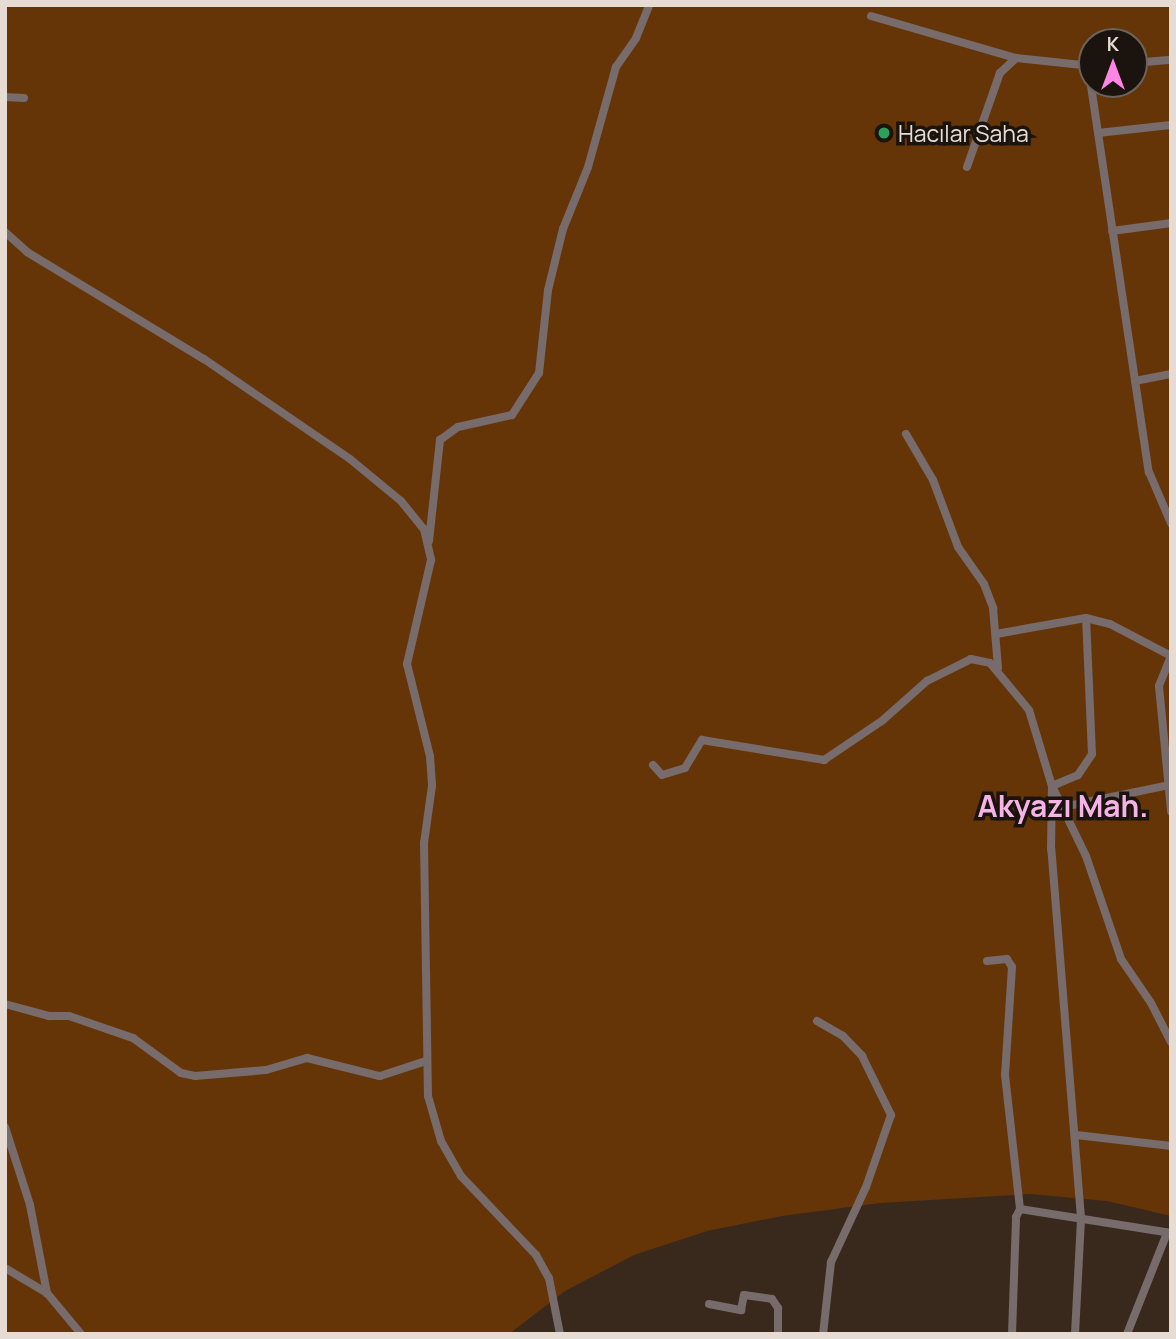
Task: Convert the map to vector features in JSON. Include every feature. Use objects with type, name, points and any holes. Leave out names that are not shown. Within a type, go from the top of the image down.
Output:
[{"type":"street","points":[[560,1334],[549,1278],[536,1255],[461,1176],[441,1141],[428,1096],[424,843],[432,786],[430,757],[407,664],[428,576],[440,440],[458,427],[512,415],[539,373],[548,290],[562,229],[589,167],[616,67],[636,38],[649,5]]},
{"type":"street","points":[[871,16],[1016,58],[1078,65]]},
{"type":"street","points":[[967,167],[1000,73],[1016,58]]},
{"type":"street","points":[[1148,62],[1171,60]]},
{"type":"street","points":[[5,97],[24,98]]},
{"type":"street","points":[[1094,98],[1149,472],[1171,523]]},
{"type":"street","points":[[1098,133],[1171,125]]},
{"type":"street","points":[[1112,230],[1171,223]]},
{"type":"street","points":[[5,232],[27,252],[204,359],[350,459],[401,501],[424,529],[429,544]]},
{"type":"street","points":[[1135,381],[1171,374]]},
{"type":"street","points":[[905,434],[933,480],[958,547],[984,584],[996,634],[998,668],[1029,710],[1052,786],[1086,856],[1121,959],[1152,1003],[1171,1042]]},
{"type":"street","points":[[996,634],[1086,618],[1110,624],[1171,656],[1159,686],[1171,811]]},
{"type":"street","points":[[1052,786],[1078,775],[1092,754],[1086,618]]},
{"type":"street","points":[[653,765],[662,775],[685,768],[702,740],[819,761],[883,720],[927,681],[971,659],[998,668]]},
{"type":"street","points":[[1063,807],[1168,785]]},
{"type":"street","points":[[1052,786],[1051,849],[1082,1217],[1075,1334]]},
{"type":"street","points":[[987,961],[1007,959],[1013,967],[1005,1075],[1020,1209],[1016,1217],[1012,1334]]},
{"type":"street","points":[[5,1004],[49,1016],[69,1016],[133,1038],[181,1073],[195,1076],[265,1070],[307,1058],[380,1076],[426,1061]]},
{"type":"street","points":[[817,1021],[844,1036],[862,1056],[891,1115],[866,1187],[831,1262],[822,1334]]},
{"type":"street","points":[[5,1127],[30,1205],[47,1293]]},
{"type":"street","points":[[1076,1135],[1171,1146]]},
{"type":"street","points":[[1020,1209],[1169,1233],[1127,1334]]},
{"type":"street","points":[[5,1268],[47,1293],[81,1334]]},
{"type":"street","points":[[709,1304],[741,1310],[744,1296],[772,1299],[778,1308],[778,1334]]},
{"type":"shaded area","points":[[5,5],[1171,5],[1171,1216],[1107,1201],[1030,1194],[880,1203],[782,1216],[707,1231],[634,1255],[565,1291],[509,1334],[5,1334]]},
{"type":"place","name":"Hacılar Saha","points":[[884,133]]},
{"type":"district","name":"Akyazı Mah.","points":[[1063,806]]}]
